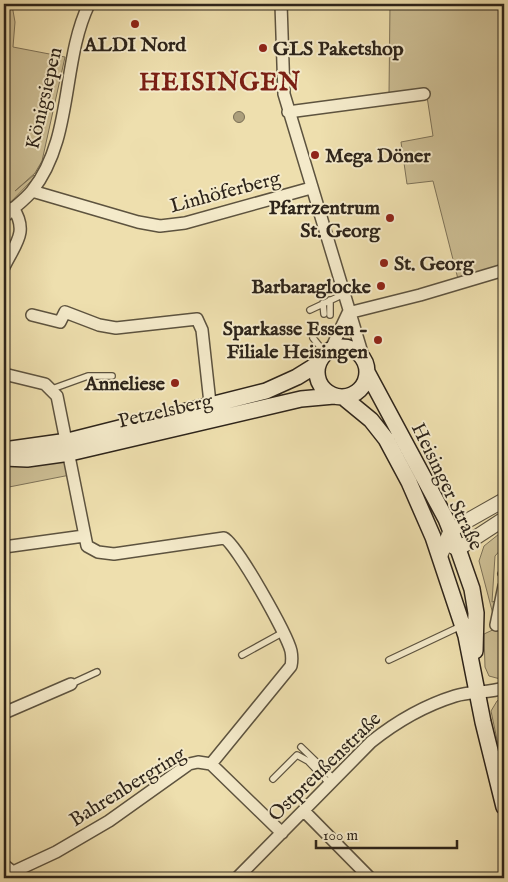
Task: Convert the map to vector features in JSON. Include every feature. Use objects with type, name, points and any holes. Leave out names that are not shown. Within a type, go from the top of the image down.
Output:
[{"type":"main road","points":[[321,346],[350,348],[363,356],[367,372],[360,389],[355,393],[338,396]]},
{"type":"main road","name":"Heisinger Straße","points":[[321,346],[317,374],[319,383],[326,391],[338,396],[371,420],[386,440],[472,588],[476,612],[478,692]]},
{"type":"main road","name":"Petzelsberg","points":[[4,458],[27,459],[132,426],[279,386],[321,346]]},
{"type":"main road","name":"Heisinger Straße","points":[[367,372],[446,543],[478,692],[482,722],[504,808]]},
{"type":"main road","name":"Petzelsberg","points":[[4,450],[69,447],[292,402],[338,396]]},
{"type":"street","name":"Königsiepen","points":[[4,217],[32,190],[55,143],[75,43],[89,4]]},
{"type":"street","points":[[280,4],[282,70],[288,112],[342,294],[363,356]]},
{"type":"street","points":[[288,112],[424,94]]},
{"type":"street","name":"Linhöferberg","points":[[32,190],[138,222],[160,226],[185,223],[311,188]]},
{"type":"street","points":[[4,267],[21,231],[21,220],[13,208]]},
{"type":"street","points":[[321,346],[348,313],[420,295],[504,270]]},
{"type":"street","points":[[32,315],[60,322],[65,312],[99,325],[116,328],[133,328],[191,318],[197,319],[202,330],[210,404]]},
{"type":"street","points":[[4,374],[32,380],[52,389],[59,402],[69,447],[84,536],[88,546],[98,552],[109,555],[192,541],[218,538],[228,540],[242,558],[282,633],[291,651],[291,666],[211,764]]},
{"type":"street","points":[[446,543],[504,500]]},
{"type":"street","points":[[446,543],[504,519]]},
{"type":"street","points":[[4,547],[84,536]]},
{"type":"street","points":[[496,625],[503,578]]},
{"type":"street","points":[[4,713],[71,684]]},
{"type":"street","name":"Ostpreußenstraße","points":[[237,878],[371,742],[403,717],[456,696],[504,688]]},
{"type":"street","name":"Bahrenbergring","points":[[4,865],[13,872],[49,856],[108,822],[189,764],[198,762],[211,764],[282,833]]},
{"type":"street","points":[[304,811],[370,878]]},
{"type":"lane","points":[[330,300],[318,310],[330,300],[342,294]]},
{"type":"lane","points":[[52,389],[88,376],[112,376]]},
{"type":"lane","points":[[389,660],[463,625]]},
{"type":"lane","points":[[242,654],[282,633]]},
{"type":"lane","points":[[71,684],[97,672]]},
{"type":"lane","points":[[301,747],[332,782]]},
{"type":"lane","points":[[273,779],[297,755],[308,761],[332,782]]},
{"type":"shaded area","points":[[4,4],[12,5],[15,22],[13,47],[65,57],[42,161],[35,173],[15,191],[34,175],[35,177],[4,209]]},
{"type":"shaded area","points":[[390,4],[504,4],[504,264],[458,279],[433,181],[407,184],[401,142],[433,136],[426,90],[389,94]]},
{"type":"shaded area","points":[[239,111],[245,117],[239,123],[233,117]]},
{"type":"shaded area","points":[[68,457],[70,475],[4,488],[4,462]]},
{"type":"shaded area","points":[[504,530],[504,546],[495,556],[492,602],[498,600],[494,618],[479,561],[484,546]]},
{"type":"shaded area","points":[[499,627],[504,635],[504,680],[489,676],[485,667],[484,634]]},
{"type":"shaded area","points":[[504,696],[504,773],[491,711],[497,701]]},
{"type":"place","name":"ALDI Nord","points":[[135,24]]},
{"type":"place","name":"GLS Paketshop","points":[[263,48]]},
{"type":"place","name":"Mega Döner","points":[[315,155]]},
{"type":"place","name":"Pfarrzentrum St. Georg","points":[[390,218]]},
{"type":"place","name":"St. Georg","points":[[384,263]]},
{"type":"place","name":"Barbaraglocke","points":[[381,286]]},
{"type":"place","name":"Sparkasse Essen - Filiale Heisingen","points":[[378,340]]},
{"type":"place","name":"Anneliese","points":[[175,383]]},
{"type":"district","name":"HEISINGEN","points":[[220,81]]}]
